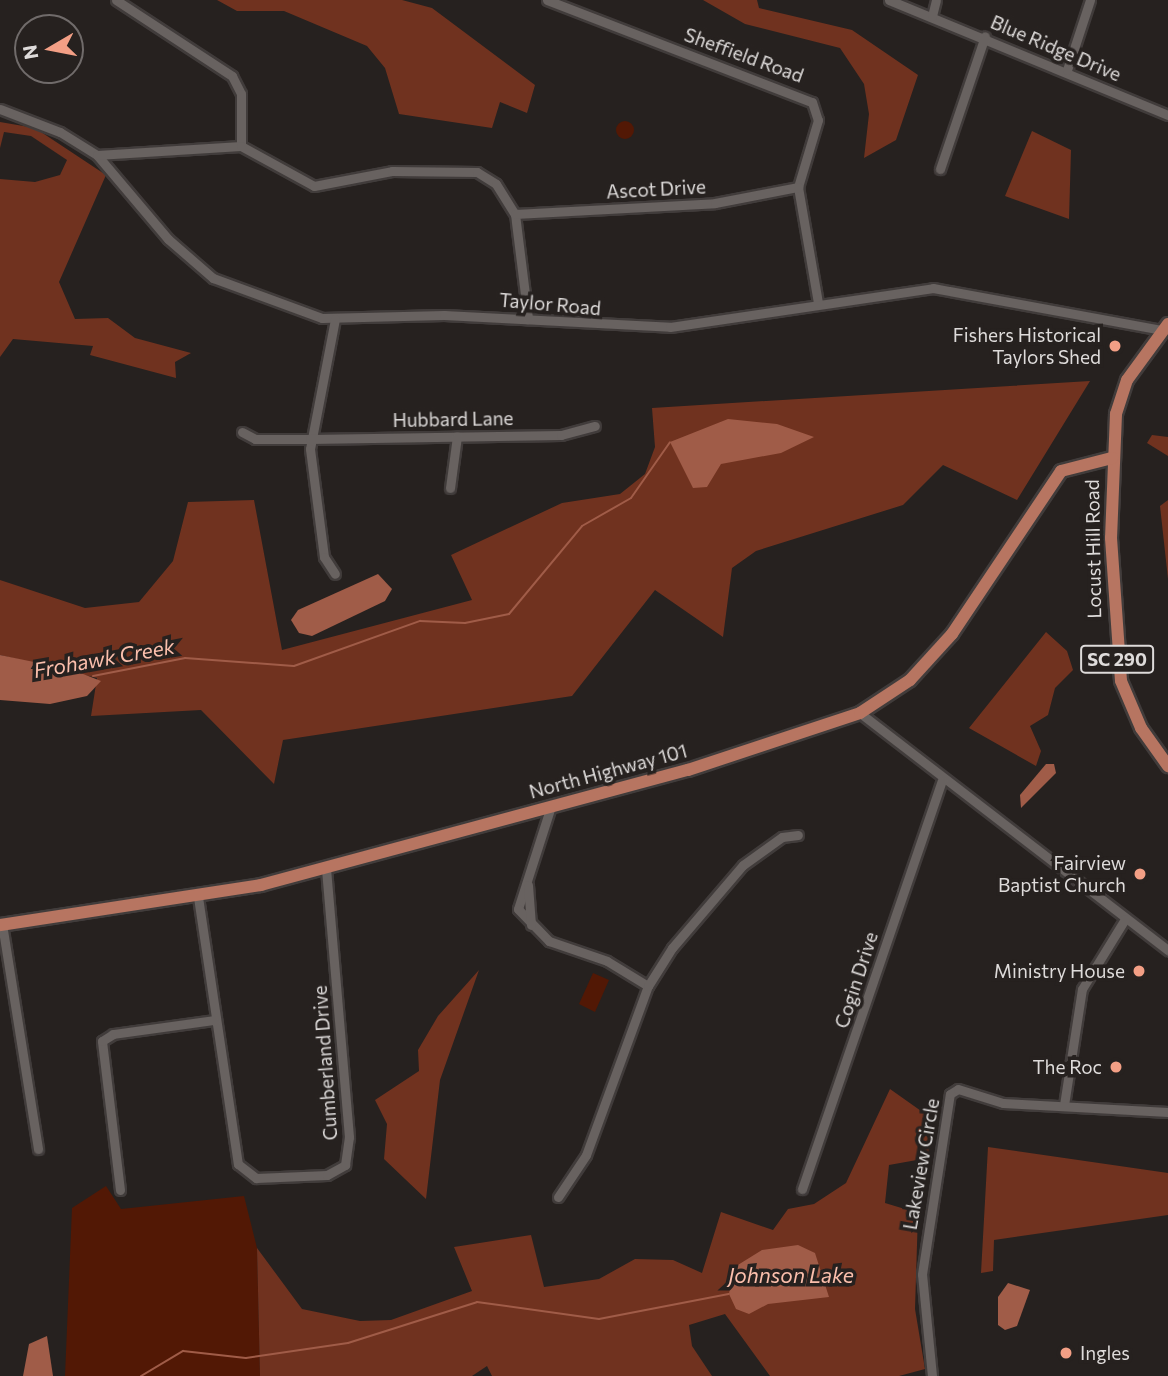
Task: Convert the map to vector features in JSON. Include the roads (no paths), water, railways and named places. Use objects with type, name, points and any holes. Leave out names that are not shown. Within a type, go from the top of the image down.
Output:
[{"type":"main road","name":"Locust Hill Road","points":[[1164,327],[1127,380],[1112,458],[1117,662],[1134,715],[1168,766]]},
{"type":"main road","name":"North Highway 101","points":[[1,924],[198,897],[326,867],[688,770],[860,713],[910,680],[953,634],[1062,471],[1112,458]]},
{"type":"street","points":[[116,0],[232,76],[241,94],[241,146]]},
{"type":"street","name":"Sheffield Road","points":[[547,0],[806,97],[818,120],[798,187],[818,303]]},
{"type":"street","name":"Blue Ridge Drive","points":[[889,0],[985,36],[1168,115]]},
{"type":"street","points":[[932,16],[936,0]]},
{"type":"street","points":[[1067,70],[1090,0]]},
{"type":"street","points":[[940,169],[985,36]]},
{"type":"street","name":"Taylor Road","points":[[0,109],[60,132],[97,155],[198,268],[247,294],[335,319],[528,319],[670,327],[818,303],[945,289],[1164,327]]},
{"type":"street","points":[[97,155],[241,146],[314,186],[392,171],[469,169],[496,184],[515,214],[528,319]]},
{"type":"street","name":"Ascot Drive","points":[[515,214],[715,203],[798,187]]},
{"type":"street","points":[[335,319],[310,439],[324,557],[335,574]]},
{"type":"street","name":"Hubbard Lane","points":[[242,432],[255,439],[310,439],[582,433],[595,426]]},
{"type":"street","points":[[450,488],[457,436]]},
{"type":"street","points":[[860,713],[942,781],[1168,950]]},
{"type":"street","name":"Cogin Drive","points":[[802,1189],[942,781]]},
{"type":"street","points":[[551,806],[528,885],[518,909],[549,941],[607,961],[648,986]]},
{"type":"street","points":[[558,1197],[586,1155],[648,986],[743,865],[776,840],[798,835]]},
{"type":"street","name":"Cumberland Drive","points":[[198,897],[214,1020],[242,1169],[276,1179],[340,1170],[348,1157],[349,1123],[326,867]]},
{"type":"street","points":[[528,885],[531,925]]},
{"type":"street","points":[[1063,1105],[1082,989],[1125,919]]},
{"type":"street","points":[[1,924],[38,1149]]},
{"type":"street","points":[[120,1190],[102,1041],[113,1034],[214,1020]]},
{"type":"street","name":"Lakeview Circle","points":[[932,1376],[922,1273],[949,1096],[958,1089],[1003,1103],[1168,1112]]},
{"type":"water","points":[[728,419],[777,424],[814,437],[781,453],[721,464],[707,487],[693,488],[670,442]]},
{"type":"water","points":[[378,574],[392,589],[385,601],[312,636],[299,633],[291,620],[298,610]]},
{"type":"water","points":[[0,655],[73,670],[101,681],[87,696],[50,704],[0,700]]},
{"type":"water","points":[[1046,764],[1054,764],[1056,773],[1021,808],[1020,795]]},
{"type":"water","name":"Johnson Lake","points":[[798,1245],[815,1253],[829,1297],[768,1304],[749,1314],[736,1309],[729,1294],[733,1268],[762,1250]]},
{"type":"water","points":[[1008,1283],[1030,1290],[1017,1326],[1005,1330],[998,1325],[998,1297]]},
{"type":"water","points":[[47,1336],[53,1376],[23,1376],[29,1344]]},
{"type":"waterway","name":"Frohawk Creek","points":[[93,676],[185,658],[294,666],[420,621],[465,623],[509,614],[582,526],[631,498],[670,442]]},
{"type":"waterway","points":[[141,1376],[183,1351],[246,1358],[348,1343],[477,1302],[599,1319],[729,1294]]},
{"type":"place","name":"Fishers Historical Taylors Shed","points":[[1115,346]]},
{"type":"place","name":"Fairview Baptist Church","points":[[1140,874]]},
{"type":"place","name":"Ministry House","points":[[1139,971]]},
{"type":"place","name":"The Roc","points":[[1116,1067]]},
{"type":"place","name":"Ingles","points":[[1066,1353]]}]
